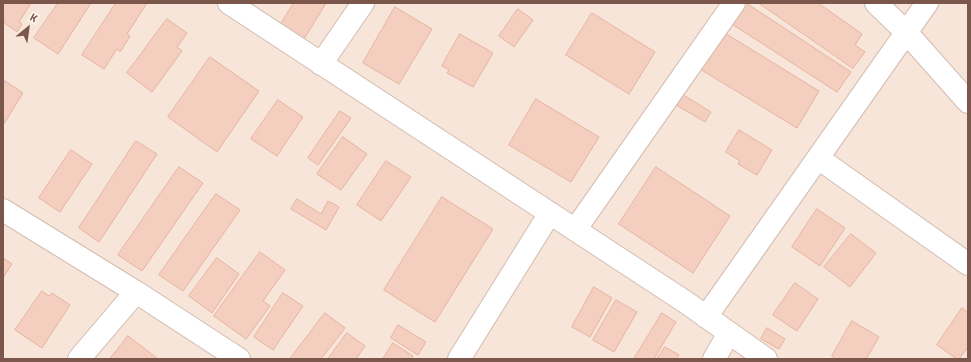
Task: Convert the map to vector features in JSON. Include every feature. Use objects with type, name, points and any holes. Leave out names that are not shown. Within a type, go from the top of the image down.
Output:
[{"type":"street","points":[[229,3],[550,213],[766,359]]},
{"type":"street","points":[[321,64],[363,3]]},
{"type":"street","points":[[575,230],[734,3]]},
{"type":"street","points":[[876,3],[906,32],[968,102]]},
{"type":"street","points":[[706,317],[927,3]]},
{"type":"street","points":[[818,158],[968,264]]},
{"type":"street","points":[[3,210],[136,292],[239,359]]},
{"type":"street","points":[[459,359],[550,213]]},
{"type":"street","points":[[79,359],[136,292]]},
{"type":"street","points":[[714,359],[729,333]]},
{"type":"shaded area","points":[[3,3],[968,3],[968,359],[3,359]]},
{"type":"building","points":[[3,3],[31,3],[19,22],[22,24],[17,32],[3,22]]},
{"type":"building","points":[[58,3],[91,3],[58,54],[34,38]]},
{"type":"building","points":[[116,3],[147,3],[127,34],[130,36],[120,52],[117,49],[104,69],[82,55]]},
{"type":"building","points":[[294,3],[326,3],[304,39],[281,24]]},
{"type":"building","points":[[746,3],[851,72],[837,92],[732,24]]},
{"type":"building","points":[[759,3],[818,3],[862,34],[855,45],[865,52],[853,68]]},
{"type":"building","points":[[395,7],[432,29],[399,84],[363,63]]},
{"type":"building","points":[[518,9],[533,20],[514,47],[499,36]]},
{"type":"building","points":[[592,13],[655,52],[629,94],[566,55]]},
{"type":"building","points":[[167,19],[187,33],[177,47],[182,51],[152,92],[127,73]]},
{"type":"building","points":[[723,32],[819,91],[797,128],[700,69]]},
{"type":"building","points":[[460,34],[493,53],[473,87],[447,73],[449,70],[442,66]]},
{"type":"building","points":[[210,57],[259,91],[217,152],[168,117]]},
{"type":"building","points":[[5,81],[23,93],[3,125],[3,84]]},
{"type":"building","points":[[680,93],[711,112],[705,122],[673,103]]},
{"type":"building","points":[[536,99],[599,137],[571,182],[509,145]]},
{"type":"building","points":[[278,100],[303,117],[277,156],[251,139]]},
{"type":"building","points":[[340,111],[351,118],[318,165],[308,158]]},
{"type":"building","points":[[739,130],[772,150],[757,175],[738,164],[740,161],[726,152]]},
{"type":"building","points":[[343,137],[367,154],[341,190],[317,174]]},
{"type":"building","points":[[136,141],[157,154],[99,242],[79,228]]},
{"type":"building","points":[[71,150],[92,164],[60,212],[39,198]]},
{"type":"building","points":[[386,161],[411,177],[381,221],[357,205]]},
{"type":"building","points":[[179,167],[203,183],[142,271],[118,255]]},
{"type":"building","points":[[656,167],[730,216],[693,273],[619,224]]},
{"type":"building","points":[[216,194],[240,210],[183,291],[159,275]]},
{"type":"building","points":[[442,197],[493,229],[435,322],[384,290]]},
{"type":"building","points":[[297,199],[321,214],[328,201],[339,207],[326,230],[291,209]]},
{"type":"building","points":[[817,209],[845,228],[820,266],[792,247]]},
{"type":"building","points":[[851,234],[876,253],[850,287],[824,267]]},
{"type":"building","points":[[260,252],[285,270],[263,301],[270,306],[246,339],[214,316]]},
{"type":"building","points":[[3,258],[12,264],[3,278]]},
{"type":"building","points":[[217,258],[239,274],[212,313],[189,296]]},
{"type":"building","points":[[795,283],[818,299],[797,331],[773,315]]},
{"type":"building","points":[[594,287],[612,298],[590,337],[572,327]]},
{"type":"building","points":[[42,291],[49,296],[52,293],[70,305],[42,348],[15,330]]},
{"type":"building","points":[[283,293],[303,306],[273,350],[254,337]]},
{"type":"building","points":[[616,300],[637,312],[614,352],[593,340]]},
{"type":"building","points":[[962,308],[968,313],[968,347],[959,359],[957,359],[937,345]]},
{"type":"building","points":[[325,313],[345,328],[321,359],[290,359]]},
{"type":"building","points":[[662,313],[676,322],[654,359],[634,359]]},
{"type":"building","points":[[852,321],[879,337],[866,359],[836,359],[832,356]]},
{"type":"building","points":[[398,325],[426,342],[418,355],[391,338]]},
{"type":"building","points":[[767,328],[785,339],[779,349],[761,339]]},
{"type":"building","points":[[347,333],[365,346],[356,359],[328,359]]},
{"type":"building","points":[[128,336],[158,359],[110,359]]},
{"type":"building","points":[[393,343],[413,356],[411,359],[383,359]]},
{"type":"building","points":[[665,347],[679,355],[676,359],[657,359]]}]
